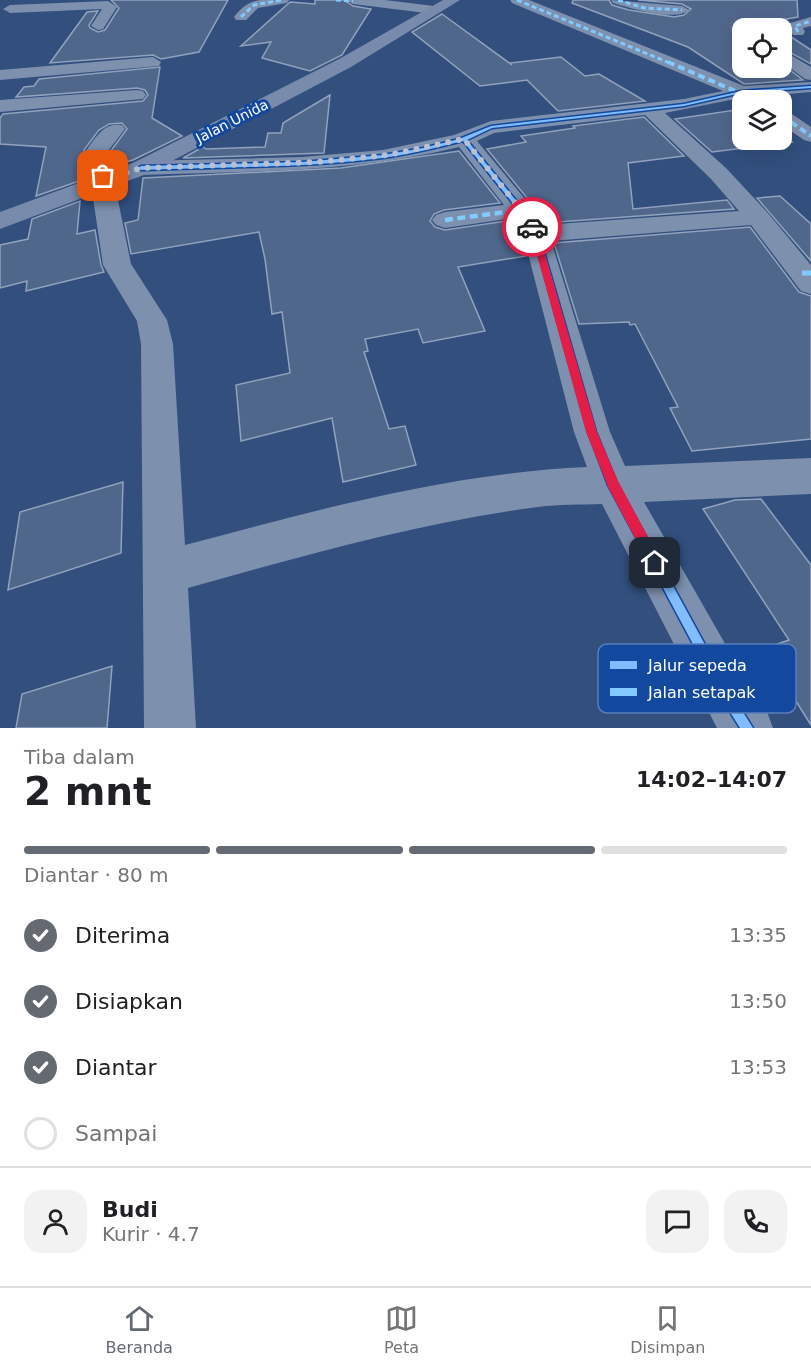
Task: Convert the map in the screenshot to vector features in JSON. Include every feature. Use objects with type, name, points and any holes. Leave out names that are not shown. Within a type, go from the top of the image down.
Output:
[{"type":"street","points":[[5,12],[32,0]]},
{"type":"street","points":[[241,17],[254,5],[282,0]]},
{"type":"street","points":[[336,0],[434,10]]},
{"type":"street","name":"Jalan Unida","points":[[0,221],[101,181],[141,168],[345,63],[453,0]]},
{"type":"street","points":[[517,0],[734,90]]},
{"type":"street","points":[[618,0],[644,8],[682,10]]},
{"type":"street","points":[[5,12],[108,5],[110,7],[98,26]]},
{"type":"street","points":[[798,32],[795,26],[811,21]]},
{"type":"street","points":[[0,75],[153,62]]},
{"type":"street","points":[[792,62],[811,75]]},
{"type":"street","points":[[790,90],[811,87]]},
{"type":"street","points":[[0,106],[136,95]]},
{"type":"street","points":[[141,168],[318,162],[388,155],[464,139],[491,127],[732,98]]},
{"type":"street","points":[[648,108],[718,173],[808,277]]},
{"type":"street","points":[[792,124],[811,136]]},
{"type":"street","points":[[115,129],[97,152],[117,265],[152,320],[157,344],[170,728]]},
{"type":"street","points":[[464,139],[528,222],[592,432],[613,485],[699,644]]},
{"type":"street","points":[[445,220],[528,222],[758,217]]},
{"type":"street","points":[[163,573],[309,533],[433,506],[539,488],[811,476]]},
{"type":"street","points":[[737,713],[747,728]]},
{"type":"building","points":[[111,0],[228,0],[199,52],[161,59],[153,55],[50,63],[87,12],[98,11],[89,25],[90,28],[98,32],[105,30],[119,8]]},
{"type":"building","points":[[315,0],[344,0],[353,6],[371,9],[342,55],[310,71],[262,58],[271,42],[241,46],[290,2],[315,4]]},
{"type":"building","points":[[573,0],[609,0],[612,5],[629,10],[674,17],[684,15],[691,9],[682,4],[638,0],[797,0],[798,17],[732,18],[732,76],[688,47],[572,3]]},
{"type":"building","points":[[442,14],[512,65],[510,63],[561,57],[585,76],[599,74],[645,101],[558,111],[527,80],[480,86],[412,32]]},
{"type":"building","points":[[792,38],[811,50],[811,64],[792,54]]},
{"type":"building","points":[[160,67],[152,118],[182,136],[133,160],[113,165],[110,152],[127,129],[122,123],[109,124],[99,130],[84,150],[87,170],[82,171],[82,180],[36,196],[46,147],[0,144],[0,118],[3,114],[143,101],[148,95],[145,90],[137,88],[16,97],[24,87],[34,86],[39,79]]},
{"type":"building","points":[[792,72],[803,80],[744,84],[735,78],[792,78]]},
{"type":"building","points":[[330,95],[324,153],[183,158],[203,147],[206,149],[265,147],[268,133],[281,133],[283,123]]},
{"type":"building","points":[[732,110],[732,150],[712,152],[675,119]]},
{"type":"building","points":[[644,117],[684,156],[628,163],[633,209],[727,200],[734,209],[544,223],[532,204],[487,149],[526,142],[521,136],[575,128],[573,126]]},
{"type":"building","points":[[459,151],[500,203],[444,210],[434,214],[430,221],[435,227],[445,230],[513,220],[521,235],[526,256],[458,267],[485,331],[423,343],[418,329],[365,339],[368,351],[364,352],[389,429],[405,426],[416,465],[343,482],[332,418],[241,441],[236,385],[290,373],[282,312],[272,314],[259,232],[131,254],[125,223],[138,220],[143,178],[341,168]]},
{"type":"building","points":[[780,196],[811,224],[811,261],[757,198]]},
{"type":"building","points":[[80,201],[77,234],[95,230],[104,272],[26,291],[27,281],[0,288],[0,245],[28,239],[32,219]]},
{"type":"building","points":[[750,227],[799,292],[811,296],[811,439],[692,451],[670,408],[678,407],[635,324],[630,325],[629,322],[579,324],[554,243]]},
{"type":"building","points":[[123,482],[121,553],[8,590],[20,512]]},
{"type":"building","points":[[761,499],[811,565],[811,725],[796,701],[796,644],[777,644],[789,640],[703,509],[735,500]]},
{"type":"building","points":[[112,666],[107,728],[16,728],[22,694]]},
{"type":"marked path","points":[[241,17],[254,5],[282,0]]},
{"type":"marked path","points":[[336,0],[353,1]]},
{"type":"marked path","points":[[517,0],[736,90]]},
{"type":"marked path","points":[[618,0],[644,8],[682,10]]},
{"type":"marked path","points":[[798,32],[795,26],[811,21]]},
{"type":"marked path","points":[[792,123],[811,136]]},
{"type":"marked path","points":[[445,220],[521,210]]},
{"type":"marked path","points":[[802,273],[811,273]]},
{"type":"cycle path","points":[[141,168],[343,161],[423,149],[461,140],[491,127],[684,105],[741,92],[811,87]]},
{"type":"cycle path","points":[[464,139],[521,210],[536,234],[592,432],[613,485],[699,644]]},
{"type":"cycle path","points":[[737,713],[747,728]]},
{"type":"way so far","points":[[103,176],[101,181],[141,168],[318,162],[388,155],[464,139],[532,227]]},
{"type":"route","points":[[532,227],[536,234],[592,432],[613,485],[655,563]]}]
